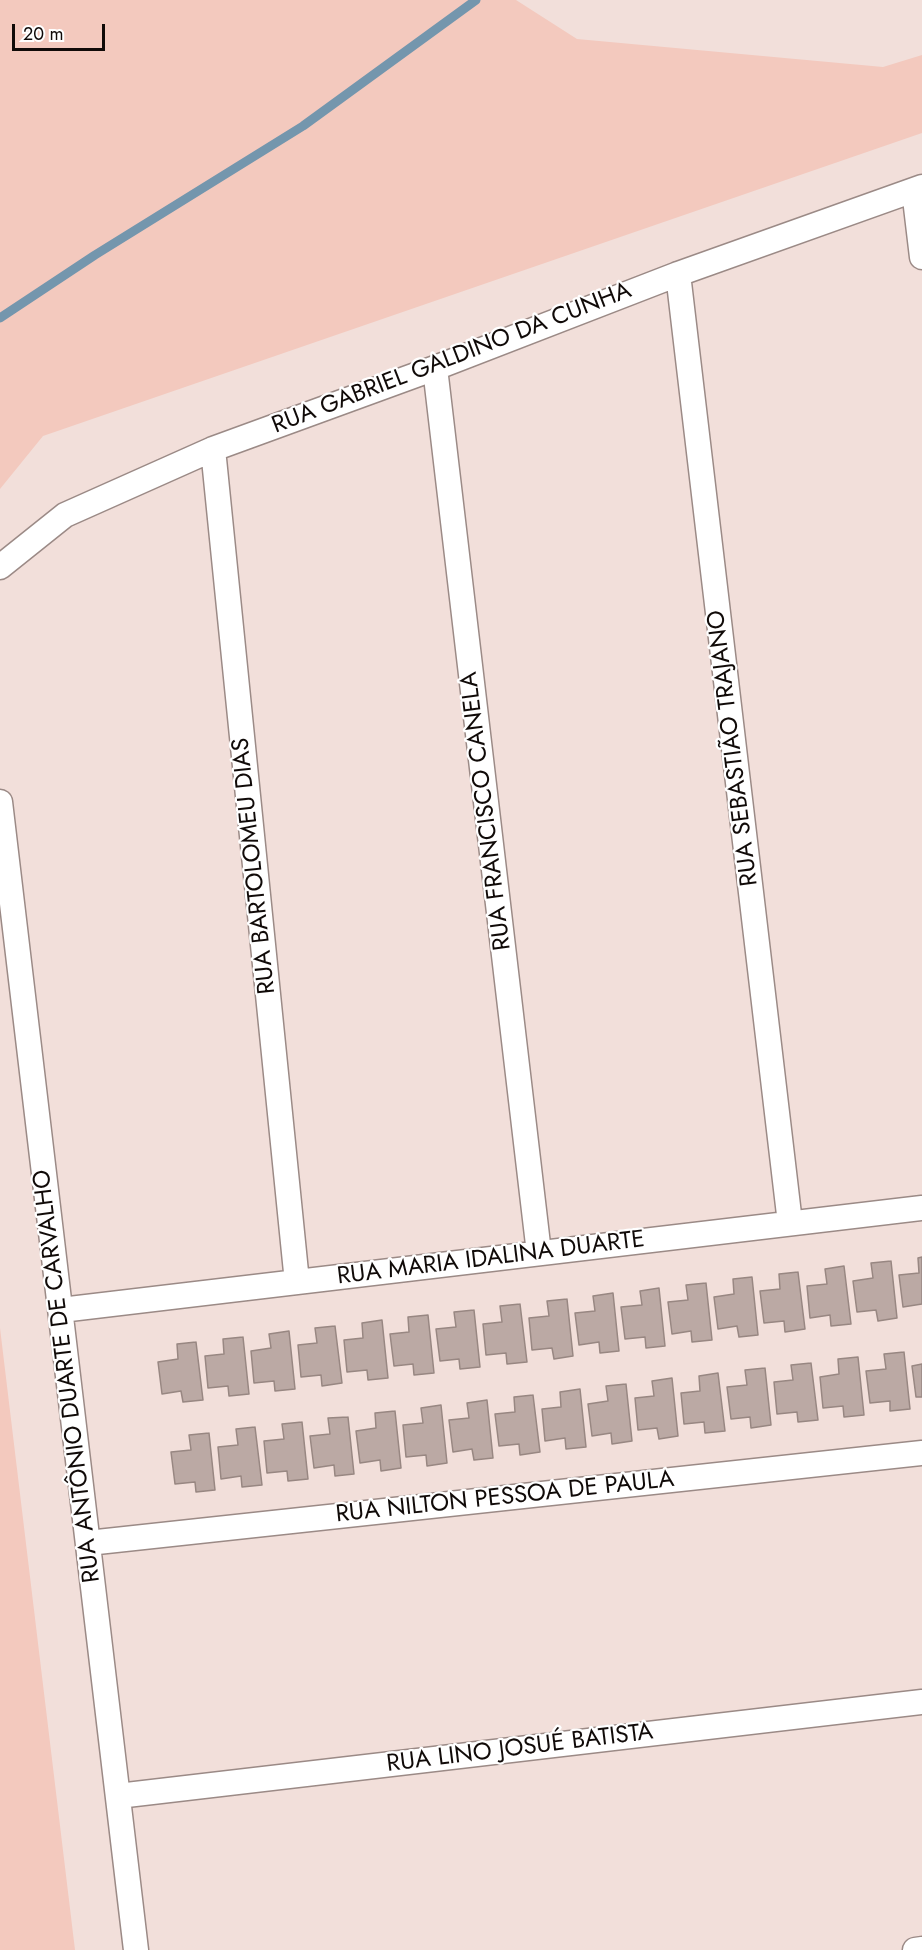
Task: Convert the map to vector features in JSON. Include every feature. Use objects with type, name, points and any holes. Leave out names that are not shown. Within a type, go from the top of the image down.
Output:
[{"type":"street","points":[[918,188],[922,257]]},
{"type":"street","name":"RUA GABRIEL GALDINO DA CUNHA","points":[[0,567],[65,515],[213,449],[435,368],[678,274],[918,188]]},
{"type":"street","name":"RUA SEBASTIÃO TRAJANO","points":[[678,274],[790,1223]]},
{"type":"street","name":"RUA FRANCISCO CANELA","points":[[435,368],[539,1253]]},
{"type":"street","name":"RUA BARTOLOMEU DIAS","points":[[213,449],[297,1282]]},
{"type":"street","name":"RUA ANTÔNIO DUARTE DE CARVALHO","points":[[0,801],[136,1950]]},
{"type":"street","name":"RUA MARIA IDALINA DUARTE","points":[[61,1310],[922,1208]]},
{"type":"street","name":"RUA NILTON PESSOA DE PAULA","points":[[88,1543],[922,1453]]},
{"type":"street","name":"RUA LINO JOSUÉ BATISTA","points":[[118,1796],[922,1702]]},
{"type":"street","points":[[915,1950],[922,1949]]},
{"type":"shaded area","points":[[0,0],[516,0],[577,39],[883,67],[922,55],[922,133],[43,436],[0,489]]},
{"type":"shaded area","points":[[0,1328],[75,1950],[0,1950]]},
{"type":"building","points":[[922,1257],[922,1304],[903,1307],[899,1275],[919,1273],[918,1258]]},
{"type":"building","points":[[891,1261],[897,1318],[878,1321],[876,1310],[857,1312],[853,1281],[873,1278],[871,1263]]},
{"type":"building","points":[[844,1266],[851,1324],[831,1326],[830,1315],[810,1318],[807,1286],[827,1284],[825,1269]]},
{"type":"building","points":[[798,1272],[805,1329],[785,1332],[784,1321],[764,1323],[760,1291],[780,1289],[779,1274]]},
{"type":"building","points":[[752,1277],[758,1335],[739,1337],[737,1326],[718,1329],[714,1297],[734,1294],[733,1279]]},
{"type":"building","points":[[706,1283],[712,1340],[692,1342],[691,1331],[672,1334],[668,1302],[688,1300],[686,1285]]},
{"type":"building","points":[[659,1288],[665,1346],[646,1348],[645,1337],[625,1339],[621,1307],[642,1305],[640,1291]]},
{"type":"building","points":[[613,1293],[619,1351],[600,1353],[599,1342],[579,1345],[575,1313],[595,1311],[593,1296]]},
{"type":"building","points":[[567,1299],[573,1356],[554,1359],[552,1348],[532,1350],[529,1318],[549,1316],[547,1301]]},
{"type":"building","points":[[520,1304],[527,1362],[507,1364],[506,1353],[486,1355],[483,1324],[502,1322],[500,1306]]},
{"type":"building","points":[[474,1310],[480,1367],[460,1369],[459,1359],[440,1361],[436,1329],[456,1327],[454,1312]]},
{"type":"building","points":[[428,1315],[434,1373],[414,1375],[413,1364],[394,1366],[390,1334],[409,1332],[408,1317]]},
{"type":"building","points":[[382,1320],[388,1378],[368,1380],[367,1370],[347,1372],[344,1340],[363,1338],[362,1323]]},
{"type":"building","points":[[335,1326],[342,1383],[322,1386],[321,1375],[301,1377],[298,1345],[317,1343],[315,1328]]},
{"type":"building","points":[[289,1331],[295,1389],[275,1391],[274,1381],[254,1383],[251,1351],[271,1348],[269,1334]]},
{"type":"building","points":[[243,1337],[249,1394],[229,1396],[228,1386],[208,1388],[205,1356],[224,1354],[223,1339]]},
{"type":"building","points":[[196,1342],[203,1400],[183,1402],[181,1391],[162,1394],[158,1362],[178,1359],[177,1344]]},
{"type":"building","points":[[904,1352],[910,1409],[890,1411],[890,1401],[870,1403],[866,1371],[886,1369],[884,1354]]},
{"type":"building","points":[[858,1357],[864,1415],[844,1417],[843,1406],[823,1408],[820,1377],[839,1374],[838,1359]]},
{"type":"building","points":[[811,1363],[818,1420],[798,1422],[797,1412],[777,1414],[774,1382],[793,1380],[791,1365]]},
{"type":"building","points":[[922,1364],[922,1397],[916,1397],[912,1366]]},
{"type":"building","points":[[765,1368],[771,1425],[751,1428],[750,1417],[731,1419],[727,1387],[747,1385],[745,1370]]},
{"type":"building","points":[[718,1373],[725,1431],[705,1433],[704,1422],[684,1424],[681,1393],[700,1391],[699,1376]]},
{"type":"building","points":[[672,1378],[678,1436],[659,1439],[657,1428],[638,1430],[635,1398],[654,1396],[652,1381]]},
{"type":"building","points":[[626,1384],[632,1441],[612,1444],[611,1433],[592,1436],[588,1404],[608,1401],[606,1386]]},
{"type":"building","points":[[580,1389],[586,1447],[566,1449],[565,1438],[545,1441],[542,1409],[561,1407],[560,1392]]},
{"type":"building","points":[[533,1395],[540,1452],[520,1455],[519,1444],[499,1446],[495,1414],[515,1412],[514,1397]]},
{"type":"building","points":[[487,1400],[493,1458],[474,1460],[472,1449],[453,1452],[449,1420],[469,1418],[467,1403]]},
{"type":"building","points":[[441,1405],[447,1463],[427,1466],[426,1455],[406,1457],[403,1425],[423,1423],[421,1408]]},
{"type":"building","points":[[395,1411],[401,1468],[381,1471],[380,1460],[360,1463],[356,1431],[376,1428],[375,1413]]},
{"type":"building","points":[[348,1417],[354,1474],[335,1476],[334,1465],[314,1468],[310,1436],[330,1434],[328,1418]]},
{"type":"building","points":[[302,1422],[308,1479],[288,1481],[287,1471],[267,1473],[264,1441],[284,1439],[282,1424]]},
{"type":"building","points":[[255,1427],[262,1485],[242,1487],[241,1476],[221,1479],[218,1447],[238,1445],[236,1429]]},
{"type":"building","points":[[209,1433],[215,1490],[196,1492],[195,1482],[175,1484],[171,1452],[191,1450],[189,1435]]},
{"type":"waterway","points":[[0,318],[95,255],[303,126],[476,0]]}]
